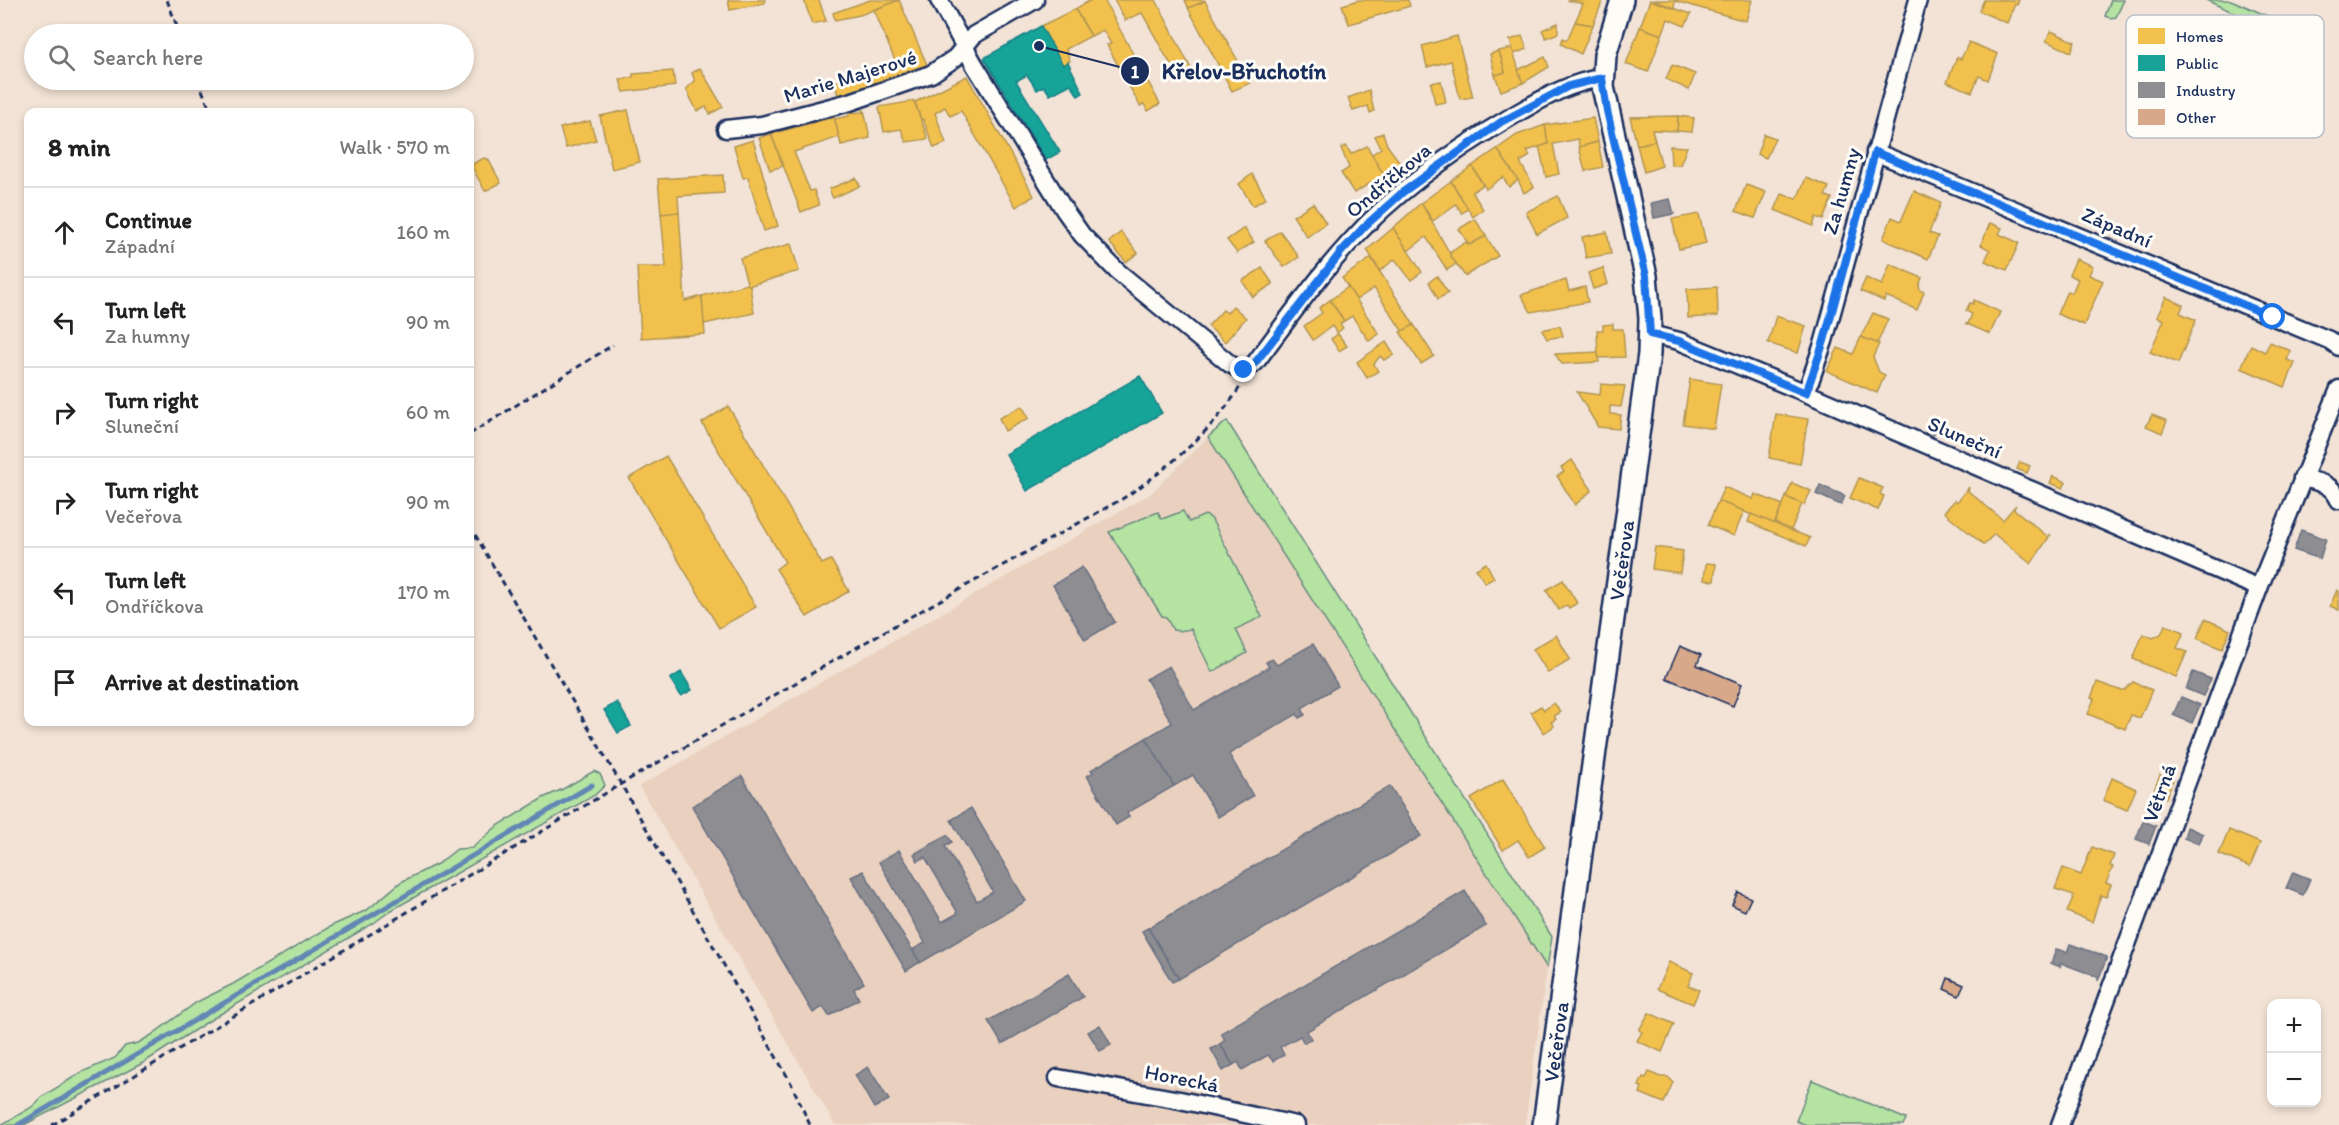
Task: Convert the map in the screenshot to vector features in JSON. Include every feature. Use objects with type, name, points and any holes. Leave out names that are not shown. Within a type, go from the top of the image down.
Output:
[{"type":"street","points":[[939,0],[964,48],[1082,235],[1099,254],[1143,292],[1230,364],[1244,370]]},
{"type":"street","name":"Marie Majerové","points":[[726,129],[762,125],[812,113],[918,80],[940,69],[964,48],[974,35],[1035,0]]},
{"type":"street","name":"Večeřova","points":[[1544,1125],[1646,382],[1650,334],[1646,276],[1607,111],[1602,78],[1605,55],[1622,0]]},
{"type":"street","name":"Za humny","points":[[1806,393],[1824,341],[1918,0]]},
{"type":"street","name":"Ondříčkova","points":[[1244,370],[1255,363],[1352,240],[1403,192],[1501,122],[1569,86],[1602,78]]},
{"type":"street","name":"Západní","points":[[1875,152],[2320,336],[2339,347]]},
{"type":"street","name":"Sluneční","points":[[1650,334],[1679,341],[1806,393],[2259,588]]},
{"type":"street","points":[[2339,389],[2302,478],[2326,483],[2334,490],[2339,500]]},
{"type":"street","name":"Větrná","points":[[2060,1125],[2302,478]]},
{"type":"street","name":"Horecká","points":[[1058,1078],[1180,1100],[1296,1125]]},
{"type":"path","points":[[167,0],[176,24]]},
{"type":"path","points":[[202,90],[209,108]]},
{"type":"path","points":[[474,432],[613,345]]},
{"type":"path","points":[[52,1125],[621,784],[1141,487],[1204,431],[1237,392],[1244,370]]},
{"type":"path","points":[[474,533],[621,784],[791,1083],[810,1125]]},
{"type":"shaded area","points":[[1208,437],[1547,968],[1525,1125],[835,1125],[639,786],[1150,494]]},
{"type":"green space","points":[[2111,0],[2124,0],[2116,17],[2110,18],[2105,16]]},
{"type":"green space","points":[[2206,0],[2231,0],[2265,15],[2239,15]]},
{"type":"green space","points":[[1227,421],[1552,937],[1547,968],[1208,437]]},
{"type":"green space","points":[[1183,511],[1189,522],[1205,515],[1211,518],[1262,617],[1236,629],[1247,653],[1212,672],[1191,629],[1173,630],[1109,532],[1158,512],[1162,519]]},
{"type":"green space","points":[[594,771],[600,774],[605,785],[595,795],[390,911],[374,923],[212,1019],[143,1063],[24,1125],[1,1125],[32,1107],[43,1096],[82,1072],[115,1058],[125,1046],[138,1043],[150,1036],[197,1002],[233,984],[331,926],[367,910],[401,882],[439,863],[457,849],[472,848],[496,827],[543,798]]},
{"type":"green space","points":[[1812,1080],[1906,1119],[1903,1125],[1807,1125],[1796,1121]]},
{"type":"building: Homes","points":[[728,0],[765,0],[765,3],[730,10]]},
{"type":"building: Homes","points":[[804,0],[819,0],[826,21],[812,24]]},
{"type":"building: Homes","points":[[870,0],[900,0],[860,15],[835,20],[833,13]]},
{"type":"building: Homes","points":[[899,0],[928,67],[839,98],[834,82],[896,63],[874,10]]},
{"type":"building: Homes","points":[[1091,0],[1104,0],[1160,104],[1148,111],[1144,104],[1140,106],[1107,45],[1111,44],[1103,30],[1091,36],[1075,9]]},
{"type":"building: Homes","points":[[1114,0],[1156,0],[1192,71],[1180,77],[1142,13],[1125,20]]},
{"type":"building: Homes","points":[[1185,0],[1204,0],[1205,1],[1189,9]]},
{"type":"building: Homes","points":[[1359,0],[1408,0],[1410,6],[1349,24],[1342,5]]},
{"type":"building: Homes","points":[[1567,0],[1603,0],[1593,25],[1575,22],[1583,4]]},
{"type":"building: Homes","points":[[1650,0],[1691,14],[1685,26],[1668,19],[1662,35],[1640,27]]},
{"type":"building: Homes","points":[[1653,0],[1752,0],[1746,21],[1675,1],[1674,8]]},
{"type":"building: Homes","points":[[1984,0],[2019,0],[2007,23],[1979,11]]},
{"type":"building: Homes","points":[[1205,1],[1250,83],[1232,91],[1188,8]]},
{"type":"building: Homes","points":[[1075,9],[1091,36],[1066,49],[1070,61],[1063,65],[1041,26]]},
{"type":"building: Homes","points":[[1575,22],[1593,25],[1581,54],[1561,44],[1563,38],[1567,40]]},
{"type":"building: Homes","points":[[1558,23],[1558,33],[1546,38],[1542,30]]},
{"type":"building: Homes","points":[[1640,27],[1662,35],[1648,72],[1626,64]]},
{"type":"building: Homes","points":[[2051,31],[2075,42],[2071,52],[2046,41]]},
{"type":"building: Homes","points":[[1457,36],[1473,97],[1460,99],[1451,61],[1427,67],[1422,46]]},
{"type":"building: Homes","points":[[1522,36],[1527,49],[1514,54],[1510,40]]},
{"type":"building: Homes","points":[[1969,42],[1998,54],[1988,80],[1979,76],[1972,92],[1947,82],[1957,57],[1961,59]]},
{"type":"building: Homes","points":[[1512,48],[1523,83],[1501,91],[1495,75],[1505,72],[1499,51]]},
{"type":"building: Homes","points":[[1499,51],[1505,72],[1495,75],[1490,54]]},
{"type":"building: Homes","points":[[1545,57],[1549,67],[1523,83],[1518,70]]},
{"type":"building: Homes","points":[[1672,65],[1695,74],[1689,90],[1666,79]]},
{"type":"building: Homes","points":[[700,68],[723,107],[710,114],[706,107],[697,111],[686,89],[695,81],[692,73]]},
{"type":"building: Homes","points":[[673,71],[675,86],[624,92],[620,80],[633,77],[633,74]]},
{"type":"building: Homes","points":[[967,76],[1034,196],[1016,207],[961,111],[950,116],[945,107],[935,113],[946,143],[934,148],[923,119],[921,120],[915,102]]},
{"type":"building: Homes","points":[[1441,81],[1446,102],[1435,104],[1431,83]]},
{"type":"building: Homes","points":[[1369,90],[1374,111],[1370,113],[1368,106],[1353,111],[1348,98]]},
{"type":"building: Homes","points":[[914,101],[928,139],[906,142],[901,129],[884,132],[879,107]]},
{"type":"building: Homes","points":[[628,110],[640,162],[612,169],[600,116]]},
{"type":"building: Homes","points":[[864,110],[870,138],[841,145],[834,117],[835,119],[849,116],[849,113],[863,112]]},
{"type":"building: Homes","points":[[1678,116],[1694,118],[1692,132],[1677,131]]},
{"type":"building: Homes","points":[[1678,116],[1677,131],[1652,130],[1655,141],[1637,145],[1630,117]]},
{"type":"building: Homes","points":[[834,117],[839,137],[794,152],[810,191],[814,190],[819,205],[801,212],[771,134]]},
{"type":"building: Homes","points":[[1593,118],[1598,142],[1579,147],[1578,139],[1553,144],[1559,174],[1546,177],[1539,146],[1548,144],[1545,125]]},
{"type":"building: Homes","points":[[590,121],[596,140],[566,148],[560,128]]},
{"type":"building: Homes","points":[[1545,125],[1548,144],[1527,151],[1530,156],[1520,162],[1534,187],[1524,193],[1497,149],[1517,135]]},
{"type":"building: Homes","points":[[1383,133],[1387,145],[1401,164],[1384,175],[1371,155],[1381,148],[1375,136]]},
{"type":"building: Homes","points":[[771,134],[783,166],[770,170],[759,138]]},
{"type":"building: Homes","points":[[1764,134],[1775,138],[1766,158],[1757,154]]},
{"type":"building: Homes","points":[[753,140],[778,226],[764,231],[748,177],[743,178],[734,146]]},
{"type":"building: Homes","points":[[1655,141],[1662,166],[1644,172],[1637,145]]},
{"type":"building: Homes","points":[[1598,142],[1603,167],[1585,171],[1579,147]]},
{"type":"building: Homes","points":[[1346,146],[1351,154],[1367,146],[1384,175],[1354,193],[1341,173],[1349,168],[1341,148]]},
{"type":"building: Homes","points":[[1670,146],[1687,147],[1680,165],[1671,165]]},
{"type":"building: Homes","points":[[1497,149],[1518,180],[1509,187],[1503,177],[1486,189],[1472,166]]},
{"type":"building: Homes","points":[[484,158],[488,159],[501,183],[485,191],[474,171],[474,163]]},
{"type":"building: Homes","points":[[1472,166],[1483,185],[1472,192],[1483,209],[1473,217],[1451,181]]},
{"type":"building: Homes","points":[[1252,174],[1266,198],[1253,206],[1239,184]]},
{"type":"building: Homes","points":[[723,175],[724,193],[678,196],[679,213],[661,214],[658,179]]},
{"type":"building: Homes","points":[[856,178],[860,186],[833,198],[829,189]]},
{"type":"building: Homes","points":[[1806,178],[1829,187],[1825,196],[1832,198],[1823,220],[1816,217],[1813,226],[1775,210],[1782,194],[1797,199]]},
{"type":"building: Homes","points":[[1451,181],[1468,209],[1462,213],[1456,204],[1433,221],[1421,203]]},
{"type":"building: Homes","points":[[1746,185],[1766,192],[1755,218],[1736,211]]},
{"type":"building: Homes","points":[[1914,191],[1941,203],[1929,233],[1938,236],[1928,259],[1883,239],[1892,217],[1901,221]]},
{"type":"building: Homes","points":[[1558,196],[1567,218],[1537,234],[1526,212]]},
{"type":"building: Homes","points":[[1313,203],[1326,223],[1307,237],[1293,216]]},
{"type":"building: Homes","points":[[1421,203],[1456,264],[1447,270],[1426,237],[1408,251],[1393,228]]},
{"type":"building: Homes","points":[[679,212],[685,301],[702,296],[705,334],[641,338],[637,267],[666,267],[661,214]]},
{"type":"building: Homes","points":[[1699,214],[1706,243],[1679,249],[1672,219]]},
{"type":"building: Homes","points":[[1475,219],[1486,236],[1469,245],[1459,229]]},
{"type":"building: Homes","points":[[1990,223],[2002,228],[1999,234],[2019,243],[2007,270],[1985,261],[1990,250],[1981,245]]},
{"type":"building: Homes","points":[[1244,228],[1254,242],[1237,253],[1227,240]]},
{"type":"building: Homes","points":[[1393,228],[1422,272],[1411,280],[1395,259],[1380,271],[1367,250]]},
{"type":"building: Homes","points":[[1280,231],[1299,257],[1284,267],[1265,241]]},
{"type":"building: Homes","points":[[1121,232],[1138,253],[1126,262],[1109,242]]},
{"type":"building: Homes","points":[[1607,232],[1611,254],[1586,258],[1582,237]]},
{"type":"building: Homes","points":[[1486,236],[1498,256],[1465,276],[1450,255],[1451,252],[1466,242],[1469,245]]},
{"type":"building: Homes","points":[[791,244],[799,271],[748,286],[740,258]]},
{"type":"building: Homes","points":[[1371,258],[1414,325],[1403,332],[1374,288],[1356,300],[1342,278]]},
{"type":"building: Homes","points":[[2076,259],[2093,266],[2089,275],[2103,281],[2084,325],[2057,314],[2067,291],[2072,293],[2078,279],[2069,275]]},
{"type":"building: Homes","points":[[1890,264],[1922,278],[1919,286],[1924,292],[1917,310],[1886,296],[1884,301],[1860,291],[1866,278],[1882,285]]},
{"type":"building: Homes","points":[[1262,268],[1273,284],[1253,297],[1242,281]]},
{"type":"building: Homes","points":[[1603,268],[1608,284],[1593,289],[1588,273]]},
{"type":"building: Homes","points":[[1437,276],[1448,293],[1438,299],[1429,282]]},
{"type":"building: Homes","points":[[1566,280],[1569,291],[1585,287],[1588,302],[1531,312],[1521,295]]},
{"type":"building: Homes","points":[[747,284],[750,286],[754,313],[704,324],[702,296]]},
{"type":"building: Homes","points":[[1348,287],[1379,334],[1369,341],[1352,316],[1344,321],[1330,300]]},
{"type":"building: Homes","points":[[1717,287],[1718,316],[1688,318],[1687,289]]},
{"type":"building: Homes","points":[[2166,297],[2183,305],[2180,313],[2196,320],[2178,363],[2150,352],[2164,320],[2157,317]]},
{"type":"building: Homes","points":[[1330,300],[1344,321],[1340,324],[1343,328],[1337,333],[1332,326],[1313,340],[1304,326],[1322,313],[1319,308]]},
{"type":"building: Homes","points":[[1974,300],[2000,312],[1990,334],[1965,323],[1968,324],[1972,314],[1966,311]]},
{"type":"building: Homes","points":[[1233,306],[1246,318],[1225,342],[1208,326],[1223,310],[1227,313]]},
{"type":"building: Homes","points":[[1873,313],[1888,319],[1877,344],[1861,337]]},
{"type":"building: Homes","points":[[1776,316],[1806,326],[1798,353],[1768,343]]},
{"type":"building: Homes","points":[[1613,324],[1613,329],[1623,329],[1625,357],[1598,358],[1597,330],[1603,330],[1603,325]]},
{"type":"building: Homes","points":[[1414,325],[1434,356],[1421,364],[1400,332]]},
{"type":"building: Homes","points":[[1560,326],[1563,336],[1547,339],[1542,330]]},
{"type":"building: Homes","points":[[1338,334],[1347,346],[1339,351],[1331,339]]},
{"type":"building: Homes","points":[[1861,337],[1879,344],[1873,357],[1879,372],[1885,375],[1877,393],[1827,371],[1838,348],[1853,354]]},
{"type":"building: Homes","points":[[1386,342],[1394,355],[1384,360],[1380,356],[1374,364],[1378,371],[1367,378],[1357,362]]},
{"type":"building: Homes","points":[[2270,342],[2291,351],[2287,360],[2295,363],[2285,387],[2241,368],[2251,345],[2265,352]]},
{"type":"building: Homes","points":[[1598,352],[1599,362],[1562,364],[1555,354]]},
{"type":"building: Homes","points":[[1690,379],[1721,384],[1714,429],[1683,424]]},
{"type":"building: Homes","points":[[1601,384],[1625,386],[1621,407],[1610,406],[1610,414],[1621,415],[1619,429],[1598,427],[1577,392],[1600,395]]},
{"type":"building: Homes","points":[[728,406],[822,564],[831,560],[849,591],[807,617],[776,569],[785,562],[702,423]]},
{"type":"building: Homes","points":[[1022,406],[1029,418],[1005,431],[999,418]]},
{"type":"building: Homes","points":[[1776,414],[1808,419],[1800,464],[1769,458]]},
{"type":"building: Homes","points":[[2152,415],[2167,421],[2162,433],[2146,426]]},
{"type":"building: Homes","points":[[666,456],[756,607],[719,628],[629,478]]},
{"type":"building: Homes","points":[[1572,460],[1592,490],[1575,505],[1557,476],[1564,472],[1561,467]]},
{"type":"building: Homes","points":[[2020,462],[2030,466],[2027,473],[2017,469]]},
{"type":"building: Homes","points":[[2053,476],[2066,482],[2063,488],[2050,483]]},
{"type":"building: Homes","points":[[1859,478],[1883,488],[1880,494],[1884,496],[1878,510],[1850,498]]},
{"type":"building: Homes","points":[[1792,483],[1811,491],[1804,505],[1786,497]]},
{"type":"building: Homes","points":[[1724,487],[1753,499],[1755,494],[1783,505],[1774,524],[1718,501]]},
{"type":"building: Homes","points":[[1969,487],[1968,491],[2003,520],[2016,505],[2014,509],[2048,537],[2051,534],[2031,564],[1994,534],[1984,545],[1944,512],[1955,500],[1957,502]]},
{"type":"building: Homes","points":[[1786,497],[1802,504],[1791,530],[1775,523]]},
{"type":"building: Homes","points":[[1718,501],[1744,511],[1734,536],[1708,525]]},
{"type":"building: Homes","points":[[1751,514],[1810,538],[1806,546],[1748,522]]},
{"type":"building: Homes","points":[[1655,547],[1683,551],[1680,573],[1652,569]]},
{"type":"building: Homes","points":[[1486,563],[1494,578],[1485,583],[1476,569]]},
{"type":"building: Homes","points":[[1706,563],[1716,564],[1714,581],[1704,580]]},
{"type":"building: Homes","points":[[1563,580],[1577,603],[1559,610],[1546,590]]},
{"type":"building: Homes","points":[[2337,590],[2339,591],[2339,610],[2330,606]]},
{"type":"building: Homes","points":[[2205,619],[2230,630],[2222,649],[2197,638]]},
{"type":"building: Homes","points":[[2165,625],[2184,632],[2177,648],[2187,652],[2176,677],[2133,659],[2143,634],[2153,638],[2161,634]]},
{"type":"building: Homes","points":[[1556,635],[1570,659],[1548,673],[1533,649]]},
{"type":"building: Homes","points":[[2097,682],[2125,690],[2133,682],[2152,690],[2140,718],[2131,715],[2125,729],[2088,714]]},
{"type":"building: Homes","points":[[1554,703],[1561,712],[1554,716],[1556,719],[1551,722],[1554,726],[1544,733],[1531,712],[1541,706],[1544,710]]},
{"type":"building: Homes","points":[[2160,775],[2173,780],[2166,798],[2153,793]]},
{"type":"building: Homes","points":[[2112,778],[2136,789],[2127,810],[2103,800]]},
{"type":"building: Homes","points":[[1503,779],[1545,847],[1529,857],[1518,840],[1503,850],[1471,799]]},
{"type":"building: Homes","points":[[2229,830],[2260,843],[2250,867],[2219,854]]},
{"type":"building: Homes","points":[[2092,847],[2114,855],[2110,866],[2113,867],[2106,883],[2111,885],[2106,897],[2101,895],[2092,922],[2067,912],[2074,895],[2055,889],[2063,868],[2081,875]]},
{"type":"building: Homes","points":[[1669,962],[1693,973],[1688,986],[1699,990],[1693,1004],[1657,989]]},
{"type":"building: Homes","points":[[1649,1013],[1674,1024],[1662,1052],[1637,1041],[1642,1032],[1639,1030]]},
{"type":"building: Homes","points":[[1649,1072],[1660,1077],[1668,1077],[1673,1082],[1664,1103],[1640,1093],[1642,1087],[1639,1086],[1643,1077],[1646,1078]]},
{"type":"building: Public","points":[[1041,26],[1063,65],[1068,62],[1083,93],[1078,96],[1071,84],[1050,95],[1044,86],[1037,90],[1027,75],[1016,81],[1060,152],[1046,160],[984,58]]},
{"type":"building: Public","points":[[1140,376],[1162,413],[1027,491],[1006,454]]},
{"type":"building: Public","points":[[681,672],[692,690],[681,696],[670,679]]},
{"type":"building: Public","points":[[617,702],[631,726],[618,733],[604,710]]},
{"type":"building: Industry","points":[[1670,199],[1674,214],[1654,218],[1651,203]]},
{"type":"building: Industry","points":[[1927,429],[1935,432],[1932,438],[1924,435]]},
{"type":"building: Industry","points":[[1820,485],[1845,496],[1841,505],[1816,494]]},
{"type":"building: Industry","points":[[2301,530],[2326,539],[2320,559],[2294,550]]},
{"type":"building: Industry","points":[[1082,567],[1115,622],[1085,640],[1053,585]]},
{"type":"building: Industry","points":[[1313,644],[1338,686],[1302,708],[1305,715],[1299,718],[1297,714],[1229,754],[1253,796],[1218,817],[1193,775],[1174,786],[1146,738],[1172,723],[1146,679],[1169,666],[1194,710],[1269,667],[1266,662],[1272,659],[1277,665]]},
{"type":"building: Industry","points":[[2193,672],[2211,679],[2203,696],[2186,689]]},
{"type":"building: Industry","points":[[2181,697],[2200,705],[2192,723],[2173,715]]},
{"type":"building: Industry","points":[[1146,738],[1174,786],[1127,813],[1129,817],[1116,825],[1087,776],[1093,772],[1091,770]]},
{"type":"building: Industry","points":[[742,776],[864,983],[854,989],[859,999],[829,1016],[823,1007],[813,1013],[692,806]]},
{"type":"building: Industry","points":[[1390,786],[1421,836],[1179,979],[1148,928]]},
{"type":"building: Industry","points":[[971,808],[1026,901],[920,963],[912,950],[925,943],[879,862],[899,850],[942,922],[958,913],[925,857],[918,861],[914,854],[947,835],[952,842],[945,846],[977,901],[993,892],[951,820]]},
{"type":"building: Industry","points":[[2143,821],[2156,826],[2149,844],[2136,839]]},
{"type":"building: Industry","points":[[2187,827],[2203,834],[2199,844],[2184,838]]},
{"type":"building: Industry","points":[[863,871],[920,962],[906,971],[851,877]]},
{"type":"building: Industry","points":[[2293,872],[2310,879],[2303,895],[2286,888]]},
{"type":"building: Industry","points":[[1465,891],[1486,926],[1307,1031],[1311,1039],[1304,1043],[1300,1036],[1280,1047],[1284,1055],[1273,1061],[1268,1055],[1242,1070],[1238,1062],[1233,1065],[1220,1044],[1225,1040],[1221,1033]]},
{"type":"building: Industry","points":[[1148,928],[1179,979],[1172,982],[1142,931]]},
{"type":"building: Industry","points":[[2070,944],[2107,957],[2098,981],[2098,977],[2061,963],[2060,967],[2051,963],[2056,949],[2067,952]]},
{"type":"building: Industry","points":[[1069,974],[1083,997],[1002,1044],[988,1021]]},
{"type":"building: Industry","points":[[1100,1025],[1111,1045],[1100,1051],[1088,1032]]},
{"type":"building: Industry","points":[[1220,1044],[1233,1065],[1223,1071],[1211,1049]]},
{"type":"building: Industry","points":[[868,1067],[889,1100],[874,1108],[855,1075]]},
{"type":"building: Other","points":[[1680,646],[1701,655],[1697,665],[1742,684],[1733,706],[1666,678]]},
{"type":"building: Other","points":[[1738,892],[1751,898],[1745,911],[1732,905]]},
{"type":"building: Other","points":[[1948,978],[1964,985],[1959,996],[1944,989]]},
{"type":"waterway","points":[[18,1125],[592,785]]},
{"type":"place","name":"Křelov-Břuchotín","points":[[1039,46]]},
{"type":"route","points":[[1244,370],[1255,363],[1352,240],[1420,178],[1501,122],[1526,108],[1576,83],[1602,78],[1607,111],[1641,249],[1646,276],[1650,334],[1679,341],[1806,393],[1824,341],[1875,152],[2273,317]]}]
